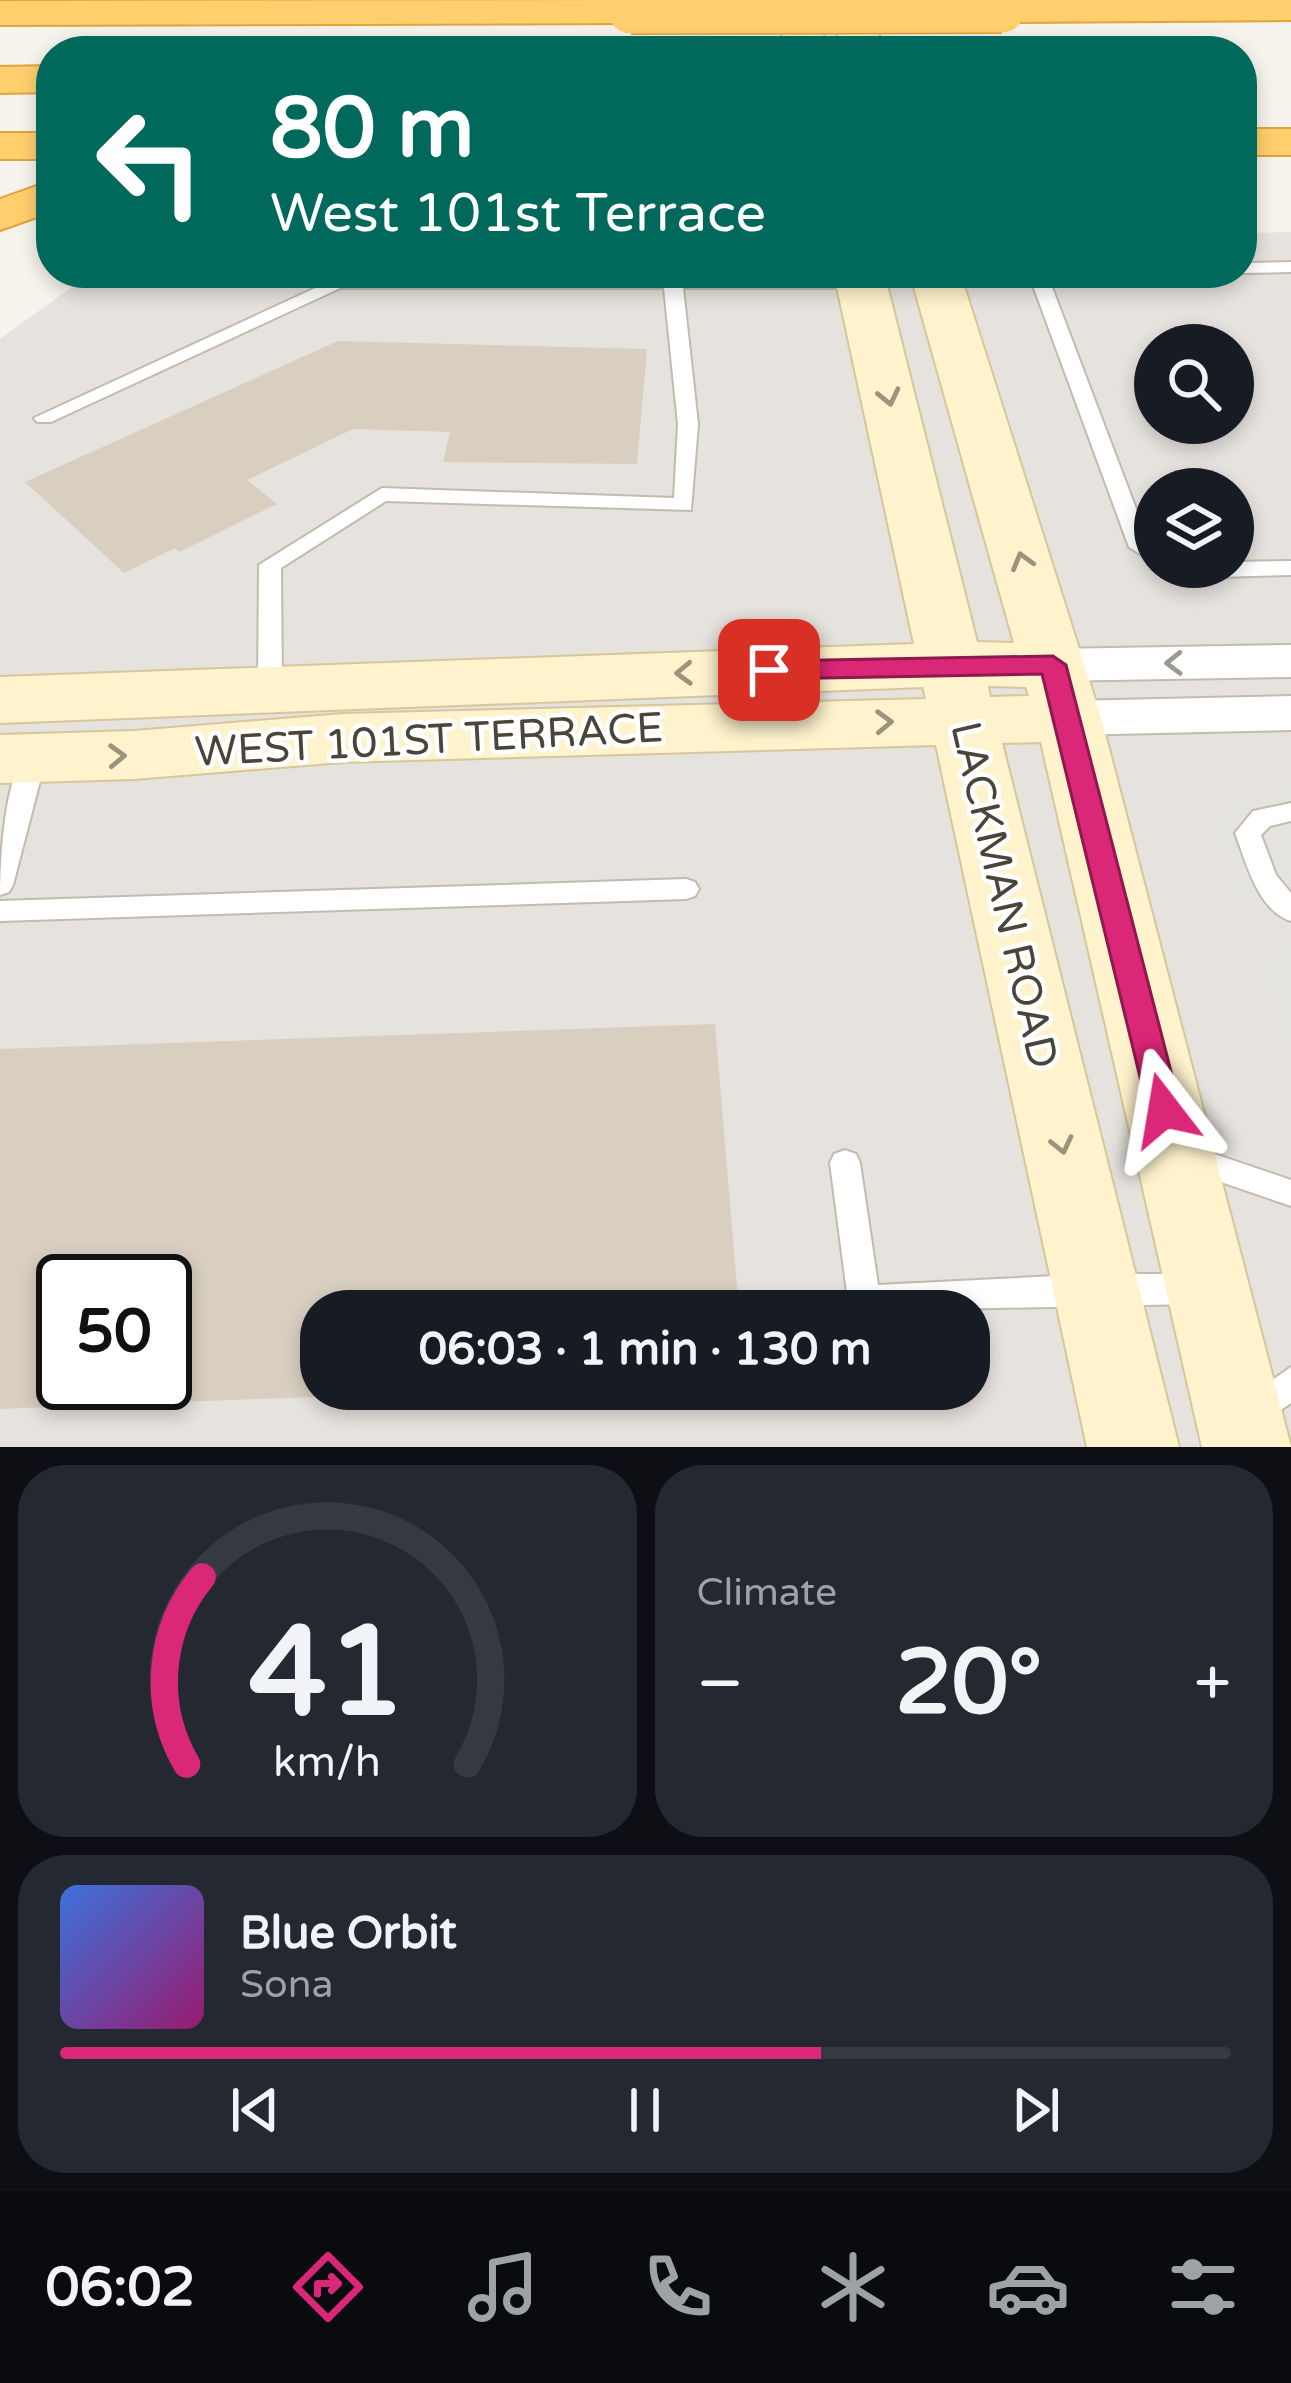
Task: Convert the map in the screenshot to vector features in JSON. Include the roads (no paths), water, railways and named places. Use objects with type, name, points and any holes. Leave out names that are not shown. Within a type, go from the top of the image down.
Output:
[{"type":"highway","points":[[0,13],[1291,8]]},
{"type":"highway","points":[[1021,10],[1291,22]]},
{"type":"highway","points":[[0,80],[36,79]]},
{"type":"highway","points":[[1257,142],[1291,142]]},
{"type":"highway","points":[[0,146],[36,146]]},
{"type":"highway","points":[[0,216],[36,201]]},
{"type":"main road","points":[[795,0],[803,36]]},
{"type":"main road","points":[[848,0],[859,36]]},
{"type":"main road","name":"LACKMAN ROAD","points":[[863,288],[1133,1447]]},
{"type":"main road","points":[[897,288],[914,299],[939,380],[979,414]]},
{"type":"main road","points":[[940,288],[1060,692],[1209,1289],[1260,1417]]},
{"type":"main road","name":"WEST 101ST TERRACE","points":[[0,700],[270,688],[1060,692]]},
{"type":"main road","name":"WEST 101ST TERRACE","points":[[17,759],[134,755],[956,692]]},
{"type":"street","name":"WEST 101ST TERRACE","points":[[1060,692],[1291,661]]},
{"type":"street","name":"WEST 101ST TERRACE","points":[[1060,692],[1291,713]]},
{"type":"lane","points":[[1257,268],[1291,267]]},
{"type":"lane","points":[[44,418],[328,288]]},
{"type":"lane","points":[[270,688],[269,565],[382,494],[684,506],[688,424],[673,288]]},
{"type":"lane","points":[[1043,288],[1134,531]]},
{"type":"lane","points":[[1254,569],[1291,568]]},
{"type":"lane","points":[[0,885],[17,759]]},
{"type":"lane","points":[[1290,909],[1265,880],[1248,833],[1262,818],[1291,812]]},
{"type":"lane","points":[[0,911],[686,889]]},
{"type":"lane","points":[[1175,1154],[1291,1192]]},
{"type":"lane","points":[[844,1163],[864,1300],[1096,1288],[1209,1289]]}]
